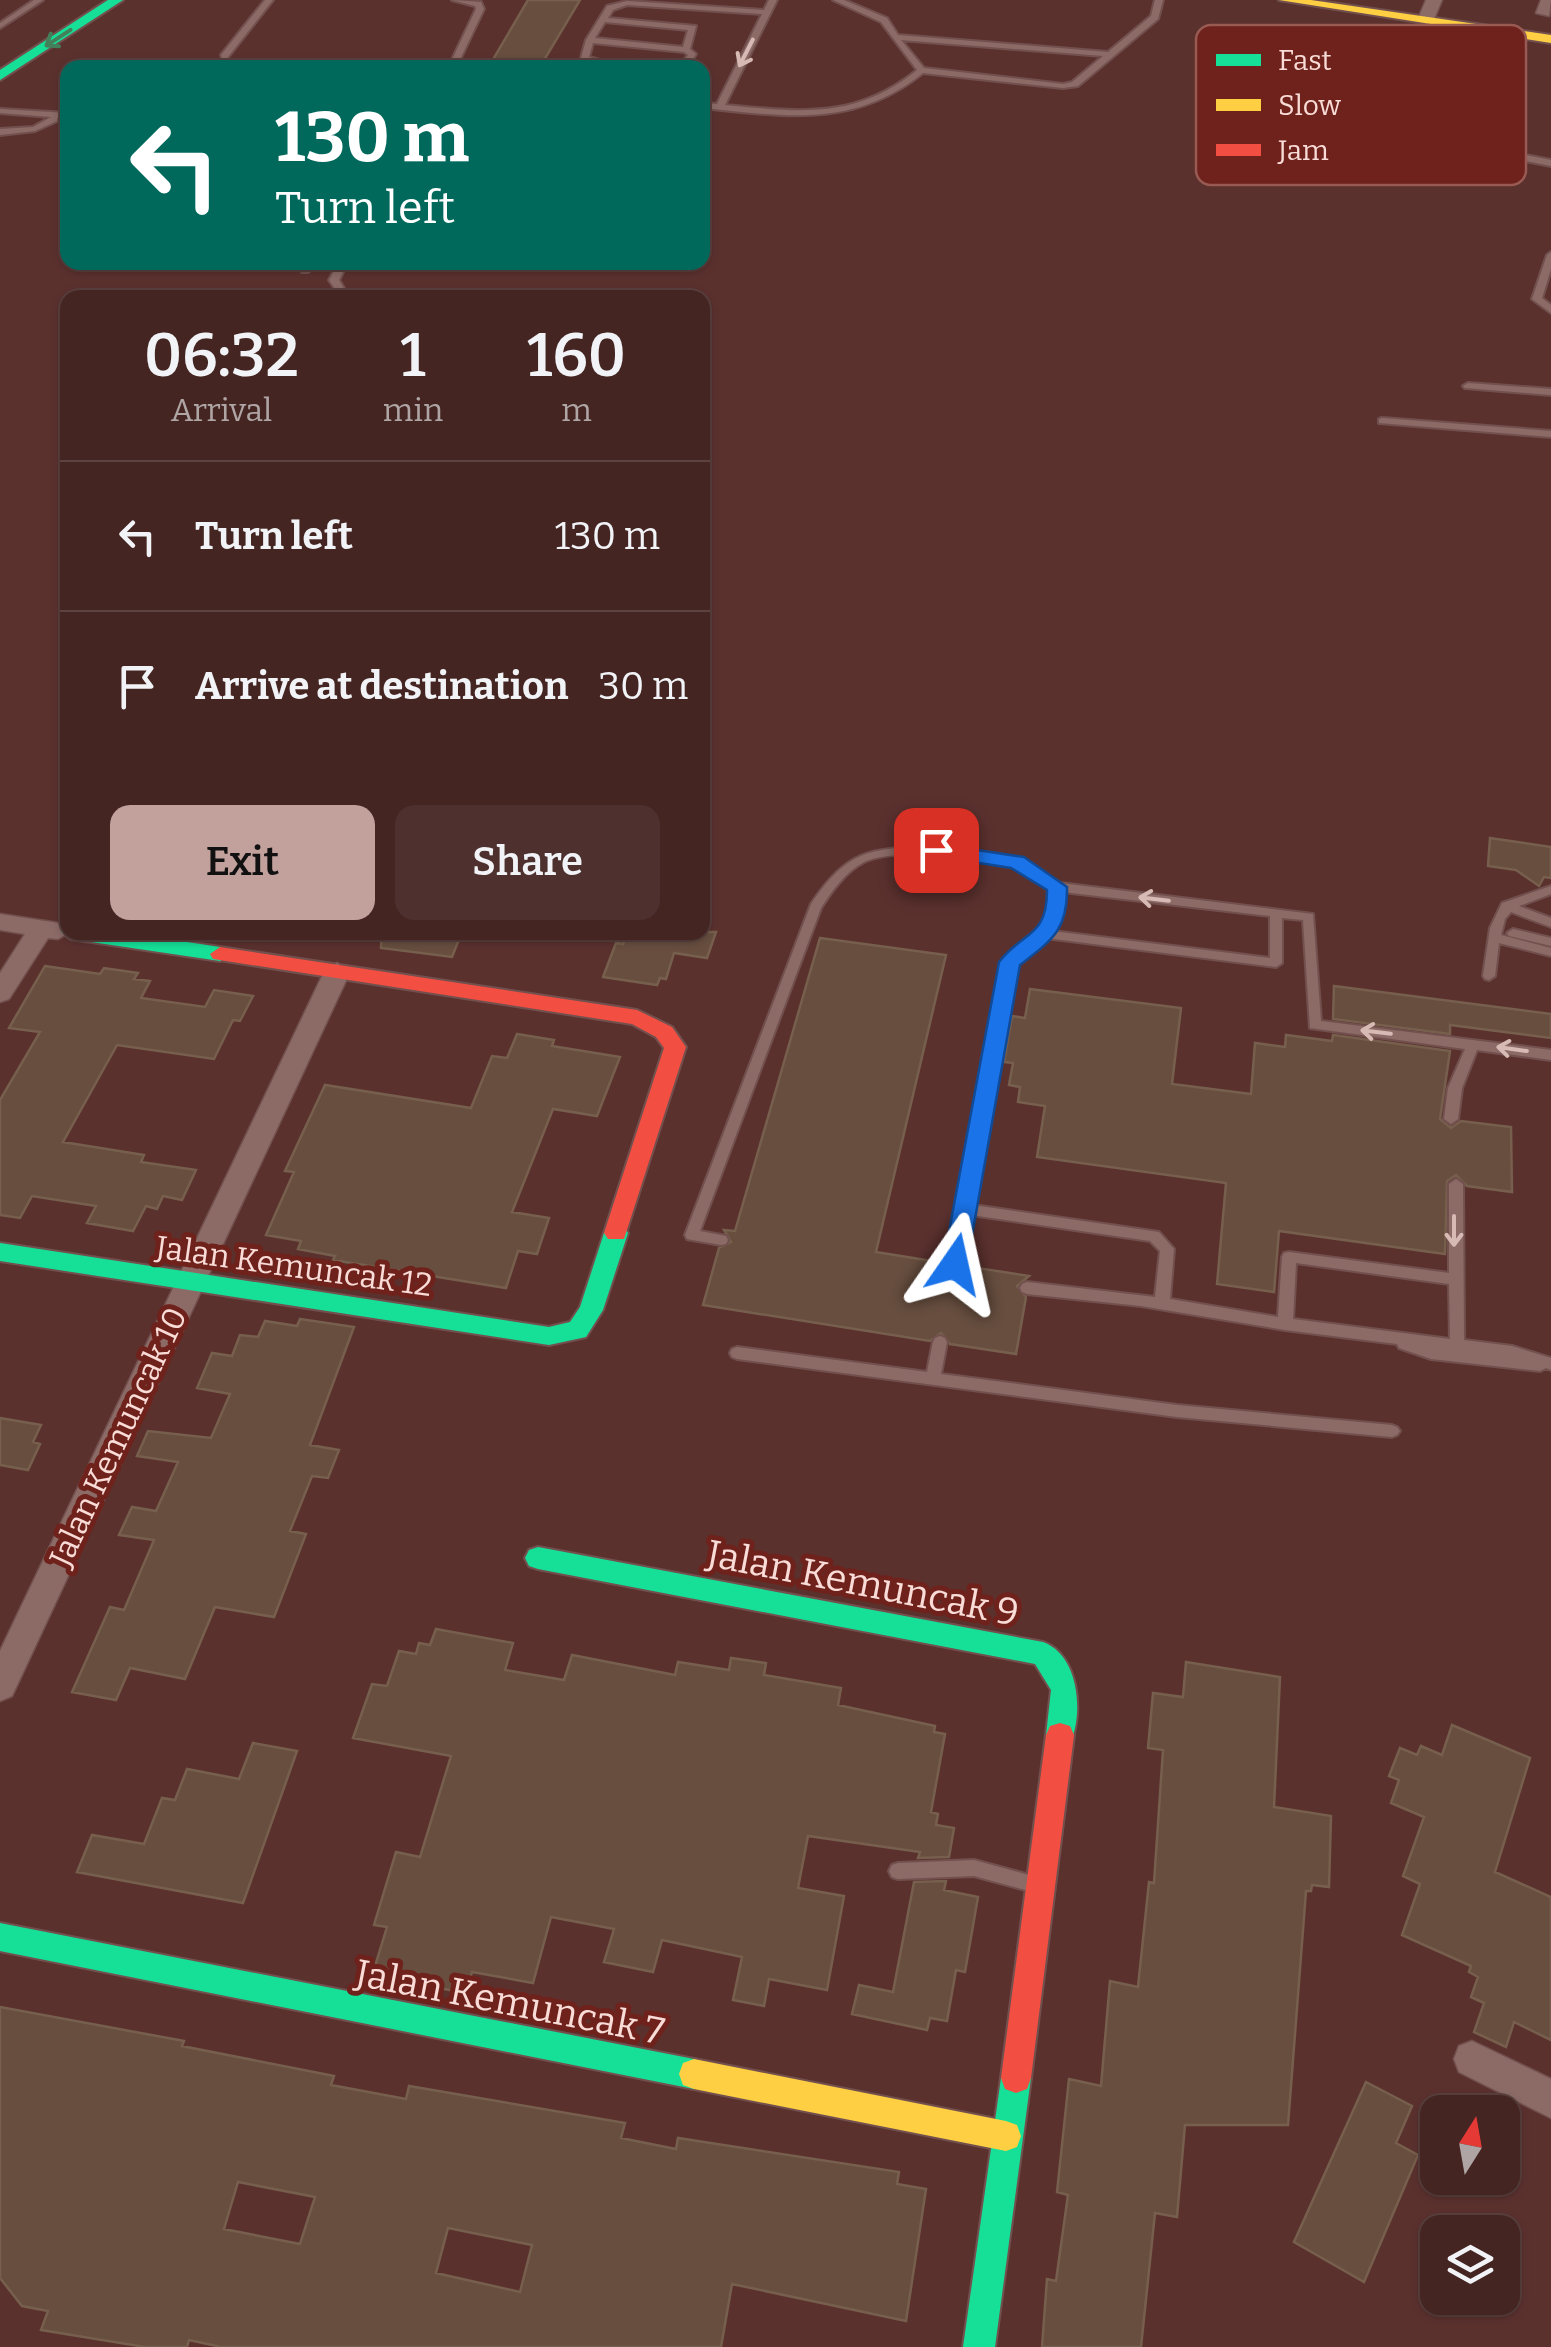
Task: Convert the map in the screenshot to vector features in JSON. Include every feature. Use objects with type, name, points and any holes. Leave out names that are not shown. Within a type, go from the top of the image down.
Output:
[{"type":"street","points":[[0,48],[76,0]]},
{"type":"street","points":[[0,76],[117,0]]},
{"type":"street","points":[[1284,0],[1430,10],[1495,25]]},
{"type":"street","points":[[1526,32],[1551,38]]},
{"type":"street","points":[[0,922],[60,931]]},
{"type":"street","points":[[0,993],[60,931]]},
{"type":"street","points":[[121,940],[337,972]]},
{"type":"street","name":"Jalan Kemuncak 12","points":[[0,1252],[549,1336],[578,1330],[592,1310],[674,1047],[664,1032],[638,1017],[337,972]]},
{"type":"street","name":"Jalan Kemuncak 10","points":[[0,1686],[337,972]]},
{"type":"street","name":"Jalan Kemuncak 9","points":[[538,1558],[1043,1654],[1065,1688],[1043,1887],[979,2347]]},
{"type":"street","name":"Jalan Kemuncak 7","points":[[0,1937],[1006,2136]]},
{"type":"street","points":[[1472,2059],[1551,2100]]},
{"type":"lane","points":[[0,26],[39,0]]},
{"type":"lane","points":[[224,60],[269,0]]},
{"type":"lane","points":[[456,0],[478,4],[480,8],[456,60]]},
{"type":"lane","points":[[720,107],[773,0]]},
{"type":"lane","points":[[837,0],[884,20],[921,70],[1063,86],[1075,84],[1106,54],[1155,18],[1159,0]]},
{"type":"lane","points":[[587,60],[590,40],[610,8],[627,4],[768,12]]},
{"type":"lane","points":[[602,20],[693,28],[686,50]]},
{"type":"lane","points":[[895,37],[1106,54]]},
{"type":"lane","points":[[590,40],[686,50],[692,54],[688,60]]},
{"type":"lane","points":[[710,106],[797,114],[865,106],[909,82],[921,70]]},
{"type":"lane","points":[[0,112],[60,117]]},
{"type":"lane","points":[[0,132],[35,129],[54,118]]},
{"type":"lane","points":[[1526,158],[1551,162]]},
{"type":"lane","points":[[1551,255],[1537,299],[1551,310]]},
{"type":"lane","points":[[1468,386],[1551,392]]},
{"type":"lane","points":[[1382,422],[1551,434]]},
{"type":"lane","points":[[721,1240],[692,1236],[816,907],[832,882],[860,859],[888,852],[936,850],[1016,862],[1057,887],[1309,917],[1315,1025],[1551,1055]]},
{"type":"lane","points":[[955,1264],[1010,962],[1046,934],[1058,912],[1057,887]]},
{"type":"lane","points":[[1489,976],[1494,933],[1506,906],[1551,890]]},
{"type":"lane","points":[[1506,906],[1551,923]]},
{"type":"lane","points":[[1046,934],[1276,963],[1276,914]]},
{"type":"lane","points":[[1494,933],[1551,942]]},
{"type":"lane","points":[[1494,933],[1551,952]]},
{"type":"lane","points":[[1451,1119],[1455,1088],[1473,1044]]},
{"type":"lane","points":[[1456,1184],[1457,1344]]},
{"type":"lane","points":[[966,1209],[1154,1236],[1167,1249],[1162,1304]]},
{"type":"lane","points":[[1286,1324],[1289,1257],[1454,1279]]},
{"type":"lane","points":[[1027,1288],[1457,1344],[1512,1352],[1551,1364]]},
{"type":"lane","points":[[1389,1338],[1431,1353],[1551,1364]]},
{"type":"lane","points":[[933,1379],[940,1342]]},
{"type":"lane","points":[[737,1354],[1177,1411],[1392,1431]]},
{"type":"lane","points":[[898,1871],[974,1868],[1043,1887]]},
{"type":"building","points":[[528,0],[580,0],[544,60],[493,60]]},
{"type":"building","points":[[1490,838],[1551,847],[1551,878],[1544,877],[1539,886],[1516,870],[1488,866]]},
{"type":"building","points":[[710,932],[716,932],[707,958],[674,953],[666,979],[660,978],[657,985],[603,977],[616,943],[623,944],[624,940],[710,940]]},
{"type":"building","points":[[820,938],[946,955],[876,1252],[944,1263],[950,1272],[960,1272],[965,1266],[1029,1276],[1017,1286],[1026,1297],[1016,1354],[950,1344],[941,1333],[930,1341],[703,1305],[719,1248],[731,1242],[724,1230],[735,1231]]},
{"type":"building","points":[[382,940],[459,940],[452,957],[381,948]]},
{"type":"building","points":[[45,966],[100,974],[104,968],[138,973],[134,979],[150,981],[141,998],[205,1007],[214,990],[253,996],[240,1021],[233,1020],[214,1059],[117,1045],[63,1142],[144,1155],[141,1162],[196,1170],[182,1200],[163,1196],[157,1209],[146,1206],[133,1231],[87,1223],[96,1206],[32,1196],[20,1218],[0,1215],[0,1100],[40,1032],[9,1028]]},
{"type":"building","points":[[1334,986],[1551,1014],[1551,1038],[1450,1025],[1450,1034],[1333,1019]]},
{"type":"building","points":[[1030,989],[1181,1008],[1172,1084],[1251,1094],[1255,1043],[1285,1047],[1286,1035],[1332,1041],[1333,1035],[1450,1051],[1440,1119],[1451,1128],[1461,1121],[1511,1127],[1512,1192],[1467,1186],[1456,1175],[1447,1181],[1445,1254],[1279,1231],[1274,1292],[1217,1284],[1226,1183],[1037,1157],[1045,1106],[1018,1102],[1020,1087],[1009,1085],[1013,1063],[1004,1062],[1012,1016],[1025,1018]]},
{"type":"building","points":[[517,1034],[554,1040],[552,1046],[620,1057],[597,1116],[553,1109],[512,1212],[549,1218],[537,1254],[518,1251],[506,1288],[333,1260],[335,1256],[298,1249],[301,1241],[266,1235],[294,1172],[285,1171],[325,1085],[471,1108],[492,1056],[507,1058]]},
{"type":"building","points":[[300,1319],[354,1327],[310,1445],[339,1450],[328,1478],[312,1476],[290,1531],[306,1534],[274,1617],[215,1607],[185,1679],[130,1668],[116,1700],[72,1692],[110,1607],[124,1610],[154,1540],[119,1535],[132,1507],[156,1511],[178,1462],[137,1456],[148,1431],[211,1438],[230,1394],[197,1388],[212,1353],[232,1356],[240,1335],[258,1337],[265,1321],[297,1326]]},
{"type":"building","points":[[0,1418],[41,1425],[33,1442],[40,1444],[28,1470],[0,1465]]},
{"type":"building","points":[[436,1629],[513,1643],[505,1670],[564,1680],[572,1655],[675,1675],[678,1662],[729,1670],[731,1658],[766,1663],[764,1675],[841,1688],[838,1705],[935,1726],[934,1732],[945,1734],[931,1812],[938,1814],[936,1825],[954,1828],[949,1857],[918,1858],[920,1852],[808,1836],[798,1888],[844,1896],[827,1990],[769,1979],[764,2006],[733,2000],[742,1957],[662,1940],[653,1972],[604,1962],[614,1929],[551,1917],[533,1983],[472,1972],[466,1993],[372,1976],[387,1927],[374,1925],[396,1852],[420,1857],[451,1756],[353,1738],[372,1684],[387,1686],[399,1651],[416,1654],[419,1643],[430,1645]]},
{"type":"building","points":[[1186,1662],[1280,1677],[1274,1807],[1331,1816],[1329,1887],[1312,1885],[1311,1891],[1306,1891],[1288,2125],[1185,2125],[1177,2217],[1155,2213],[1141,2347],[1042,2347],[1047,2279],[1056,2281],[1068,2195],[1057,2192],[1069,2079],[1101,2086],[1110,1981],[1138,1987],[1149,1882],[1154,1883],[1163,1750],[1148,1748],[1153,1693],[1183,1697]]},
{"type":"building","points":[[1452,1725],[1530,1758],[1495,1872],[1551,1897],[1551,2040],[1514,2022],[1506,2047],[1474,2032],[1484,2003],[1471,1997],[1478,1977],[1469,1972],[1471,1966],[1402,1935],[1420,1884],[1403,1876],[1424,1817],[1391,1803],[1399,1780],[1389,1776],[1400,1748],[1417,1755],[1421,1746],[1442,1755]]},
{"type":"building","points":[[253,1743],[297,1751],[243,1903],[77,1872],[92,1835],[144,1844],[162,1798],[175,1800],[187,1769],[239,1779]]},
{"type":"building","points":[[946,1881],[944,1890],[978,1897],[965,1972],[956,1970],[947,2021],[930,2018],[927,2030],[852,2014],[859,1985],[893,1992],[914,1882]]},
{"type":"building","points":[[0,2007],[184,2041],[182,2046],[334,2076],[331,2085],[406,2099],[409,2086],[625,2123],[621,2138],[676,2149],[678,2138],[899,2172],[897,2184],[926,2189],[906,2321],[732,2284],[721,2347],[221,2347],[189,2340],[187,2347],[145,2347],[41,2330],[48,2311],[22,2306],[0,2278]],"holes":[[[238,2182],[315,2197],[300,2244],[224,2229]],[[448,2228],[532,2245],[520,2292],[436,2273]]]},
{"type":"building","points":[[1366,2082],[1412,2106],[1396,2143],[1418,2155],[1364,2282],[1294,2242]]},
{"type":"traffic: fast","points":[[0,76],[117,0]]},
{"type":"traffic: fast","points":[[125,940],[220,954]]},
{"type":"traffic: fast","points":[[0,1252],[549,1336],[578,1330],[591,1310],[616,1233]]},
{"type":"traffic: fast","points":[[538,1558],[1043,1654],[1065,1688],[1060,1735]]},
{"type":"traffic: fast","points":[[0,1937],[694,2074]]},
{"type":"traffic: fast","points":[[979,2347],[1016,2078]]},
{"type":"traffic: slow","points":[[1285,0],[1456,25]]},
{"type":"traffic: slow","points":[[1526,35],[1551,39]]},
{"type":"traffic: slow","points":[[694,2074],[1006,2136]]},
{"type":"traffic: jam","points":[[220,954],[637,1017],[664,1032],[675,1047],[616,1233]]},
{"type":"traffic: jam","points":[[1016,2078],[1060,1735]]},
{"type":"route","points":[[936,850],[1016,862],[1057,887],[1058,912],[1046,934],[1010,962],[955,1264]]}]
